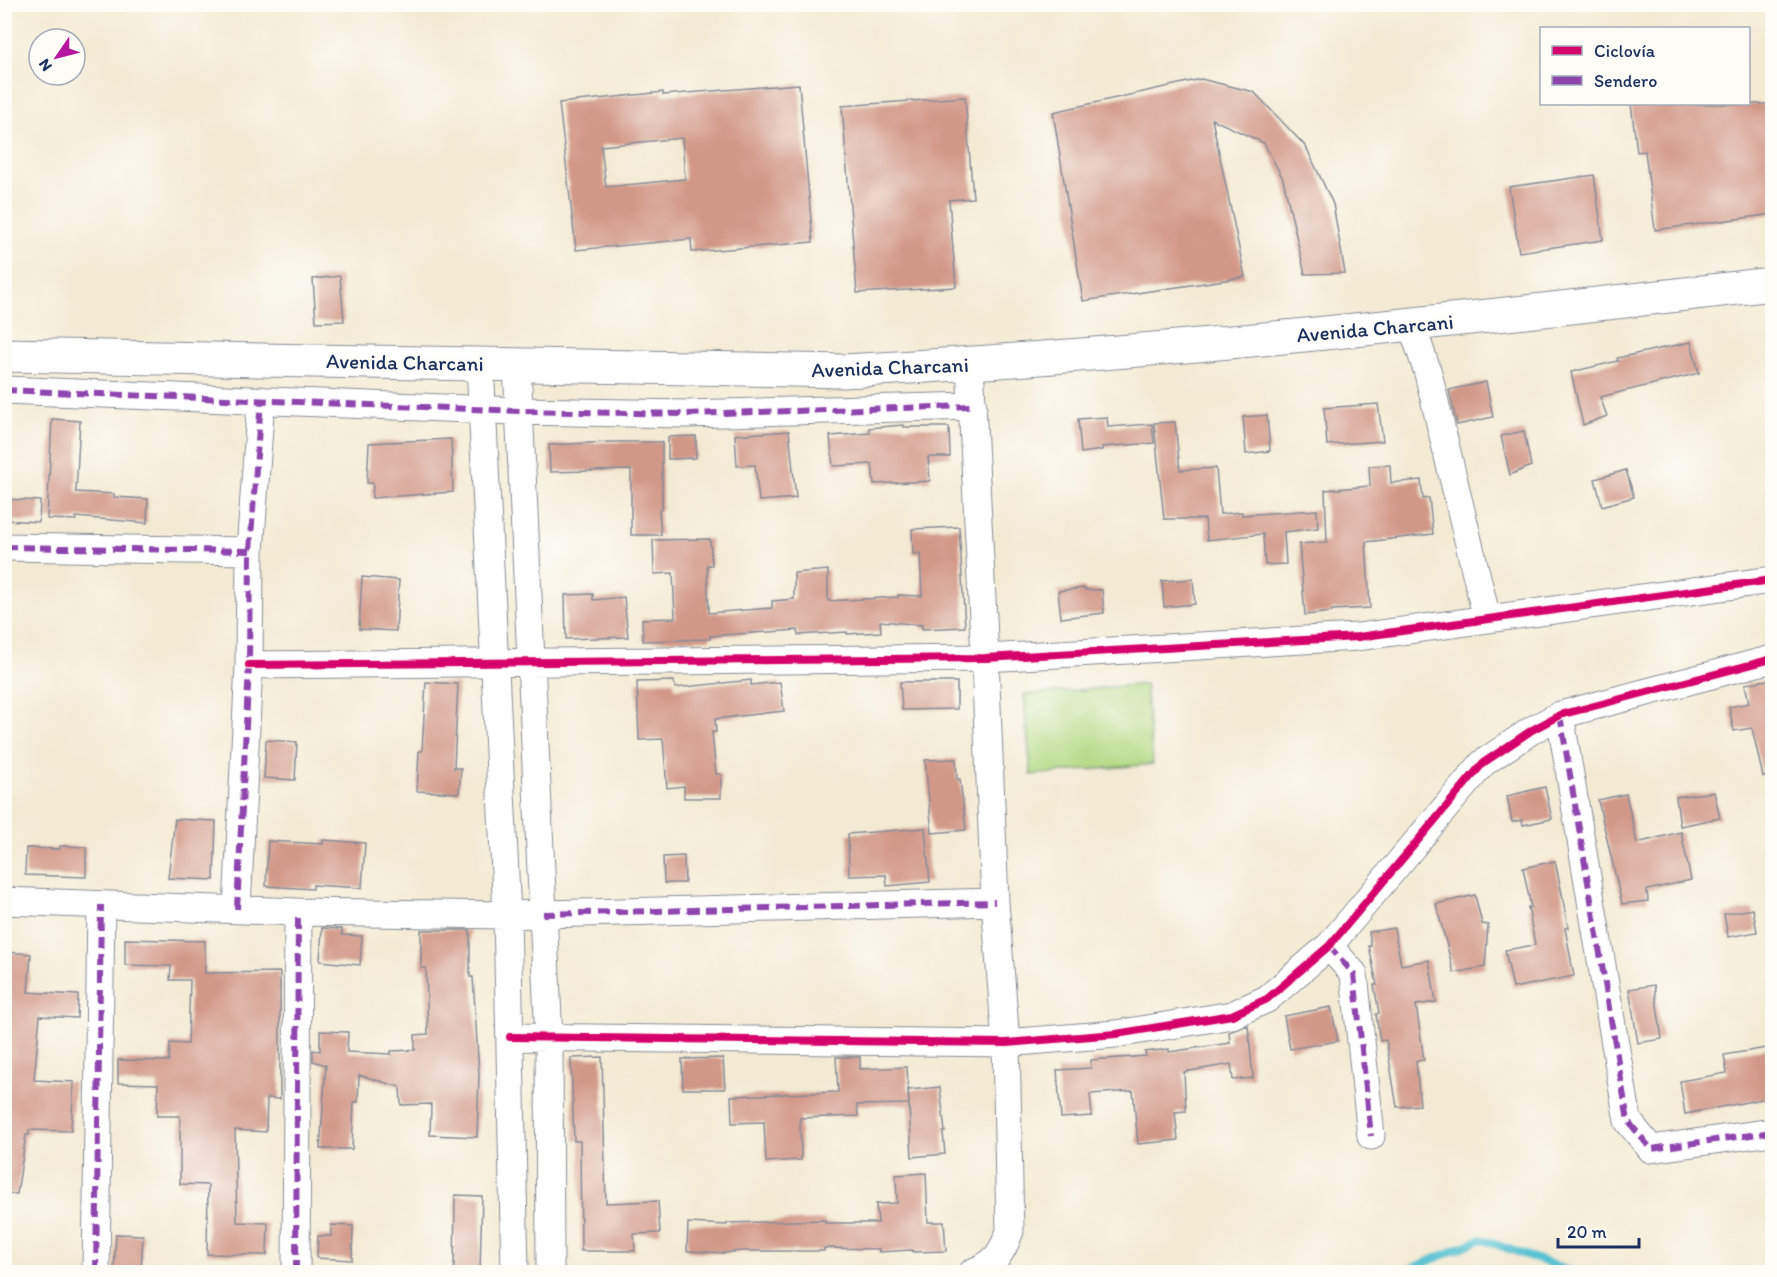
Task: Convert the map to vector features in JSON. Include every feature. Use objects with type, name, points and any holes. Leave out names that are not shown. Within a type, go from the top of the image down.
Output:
[{"type":"main road","name":"Avenida Charcani","points":[[4,355],[844,371],[970,364],[1412,326],[1773,284]]},
{"type":"street","points":[[1412,326],[1428,373],[1487,619]]},
{"type":"street","points":[[480,363],[507,915],[515,1272]]},
{"type":"street","points":[[970,364],[986,658],[995,902],[1006,1043],[1010,1231],[1002,1251],[987,1267],[974,1272]]},
{"type":"street","points":[[517,365],[549,1039],[550,1272]]},
{"type":"street","points":[[4,390],[484,410],[686,414],[973,406]]},
{"type":"street","points":[[237,909],[249,665],[250,551],[261,400]]},
{"type":"street","points":[[4,547],[250,551]]},
{"type":"street","points":[[249,665],[986,658],[1358,637],[1773,580]]},
{"type":"street","points":[[510,1037],[1006,1043],[1116,1034],[1232,1015],[1268,999],[1329,946],[1483,763],[1532,730],[1560,716],[1773,659]]},
{"type":"street","points":[[1560,716],[1628,1121],[1651,1149],[1773,1132]]},
{"type":"street","points":[[4,901],[298,912],[507,915],[995,902]]},
{"type":"street","points":[[96,1272],[101,905]]},
{"type":"street","points":[[296,1272],[298,912]]},
{"type":"street","points":[[1329,946],[1354,974],[1371,1136]]},
{"type":"green space","points":[[1145,684],[1153,764],[1031,775],[1024,695]]},
{"type":"building","points":[[1201,79],[1254,92],[1306,147],[1333,204],[1345,273],[1305,274],[1283,179],[1264,143],[1212,119],[1245,277],[1083,301],[1053,112]]},
{"type":"building","points":[[799,84],[813,242],[692,252],[691,239],[576,250],[559,103],[663,92],[663,95]],"holes":[[[682,138],[685,179],[606,187],[601,146]]]},
{"type":"building","points":[[965,97],[973,198],[949,200],[956,287],[857,293],[842,106]]},
{"type":"building","points":[[1773,104],[1773,214],[1655,230],[1645,151],[1637,152],[1631,105]]},
{"type":"building","points":[[1594,175],[1603,240],[1519,252],[1509,187]]},
{"type":"building","points":[[340,276],[344,321],[316,322],[313,279]]},
{"type":"building","points":[[1691,342],[1699,373],[1600,397],[1607,416],[1583,425],[1571,372],[1618,361],[1617,358]]},
{"type":"building","points":[[1486,382],[1493,417],[1457,425],[1449,390]]},
{"type":"building","points":[[1378,404],[1383,441],[1327,445],[1324,408]]},
{"type":"building","points":[[1267,415],[1270,451],[1246,454],[1243,417]]},
{"type":"building","points":[[1107,417],[1108,427],[1152,424],[1154,443],[1102,447],[1102,450],[1081,453],[1078,419]]},
{"type":"building","points":[[52,419],[80,421],[76,492],[148,499],[147,523],[76,517],[76,520],[47,519]]},
{"type":"building","points":[[1175,422],[1180,470],[1216,468],[1220,514],[1242,512],[1242,515],[1317,510],[1318,528],[1284,532],[1286,564],[1265,565],[1263,534],[1207,540],[1205,519],[1164,519],[1154,423]]},
{"type":"building","points":[[903,425],[903,427],[949,427],[950,457],[928,457],[930,481],[874,484],[872,464],[833,466],[830,436],[870,433],[869,428]]},
{"type":"building","points":[[789,431],[796,498],[759,501],[755,465],[737,466],[735,435]]},
{"type":"building","points":[[1524,431],[1531,466],[1510,475],[1501,436]]},
{"type":"building","points":[[696,436],[696,458],[668,459],[668,437]]},
{"type":"building","points":[[451,439],[453,492],[372,498],[373,483],[367,483],[369,443]]},
{"type":"building","points":[[662,442],[662,509],[659,510],[661,535],[631,535],[631,470],[550,472],[549,445]]},
{"type":"building","points":[[1390,465],[1391,483],[1421,480],[1423,499],[1429,498],[1433,534],[1366,542],[1370,608],[1332,610],[1332,612],[1305,615],[1299,544],[1327,542],[1325,490],[1370,486],[1369,466]]},
{"type":"building","points":[[1626,470],[1634,497],[1602,506],[1595,479]]},
{"type":"building","points":[[4,499],[40,501],[39,522],[4,520]]},
{"type":"building","points":[[959,527],[965,627],[922,629],[922,625],[880,621],[881,632],[798,635],[797,630],[710,636],[710,639],[643,641],[642,619],[675,618],[673,573],[654,574],[653,540],[710,539],[712,565],[707,565],[709,613],[772,608],[772,601],[794,599],[794,573],[828,570],[828,601],[898,597],[898,595],[922,596],[920,553],[913,554],[912,529]]},
{"type":"building","points":[[362,577],[399,580],[396,631],[359,629]]},
{"type":"building","points":[[1193,579],[1195,604],[1164,607],[1162,581]]},
{"type":"building","points":[[1085,588],[1085,590],[1102,590],[1104,613],[1061,618],[1058,591]]},
{"type":"building","points":[[593,594],[593,600],[624,597],[628,637],[566,639],[565,595]]},
{"type":"building","points":[[1773,679],[1773,776],[1763,777],[1752,728],[1734,731],[1729,707],[1749,703],[1745,684]]},
{"type":"building","points":[[751,680],[751,685],[780,682],[784,711],[715,719],[716,732],[712,732],[716,774],[721,774],[721,798],[684,798],[684,786],[667,788],[663,739],[639,740],[637,682],[674,681],[675,688]]},
{"type":"building","points":[[426,682],[458,684],[454,768],[461,768],[459,793],[417,791]]},
{"type":"building","points":[[900,682],[957,682],[957,709],[902,710]]},
{"type":"building","points":[[266,740],[297,742],[295,780],[264,778]]},
{"type":"building","points":[[956,759],[966,830],[932,833],[925,760]]},
{"type":"building","points":[[1545,787],[1552,819],[1523,825],[1522,820],[1512,822],[1507,796]]},
{"type":"building","points":[[1714,792],[1720,818],[1680,826],[1676,797]]},
{"type":"building","points":[[1626,794],[1637,843],[1681,832],[1691,880],[1647,890],[1648,901],[1622,904],[1598,800]]},
{"type":"building","points":[[175,819],[216,821],[214,880],[168,878]]},
{"type":"building","points":[[925,828],[930,882],[887,886],[886,875],[849,876],[848,834]]},
{"type":"building","points":[[323,840],[365,843],[362,888],[313,885],[313,889],[266,886],[268,841],[323,844]]},
{"type":"building","points":[[60,846],[86,847],[86,877],[25,875],[26,848],[60,849]]},
{"type":"building","points":[[684,856],[685,883],[664,883],[663,857]]},
{"type":"building","points":[[1555,861],[1568,928],[1565,928],[1574,976],[1513,988],[1505,950],[1535,945],[1528,907],[1531,907],[1523,868]]},
{"type":"building","points":[[1475,895],[1482,924],[1488,925],[1485,967],[1454,973],[1436,904]]},
{"type":"building","points":[[1753,909],[1757,932],[1728,937],[1724,914]]},
{"type":"building","points":[[322,928],[342,929],[342,935],[362,936],[360,965],[320,961]]},
{"type":"building","points":[[1394,928],[1401,965],[1429,960],[1436,1002],[1416,1005],[1424,1060],[1416,1061],[1420,1105],[1397,1107],[1386,1040],[1380,1041],[1376,1014],[1379,1013],[1374,985],[1377,985],[1369,946],[1371,946],[1369,932]]},
{"type":"building","points":[[421,930],[470,930],[470,977],[473,977],[479,1074],[477,1137],[430,1135],[431,1104],[401,1105],[400,1087],[359,1075],[358,1102],[354,1102],[352,1149],[320,1149],[326,1065],[313,1061],[313,1050],[320,1051],[320,1031],[348,1032],[347,1052],[391,1054],[391,1051],[415,1050],[415,1035],[428,1034],[426,968],[421,968]]},
{"type":"building","points":[[125,939],[205,941],[205,973],[280,972],[280,1099],[267,1098],[266,1132],[235,1130],[237,1222],[268,1223],[267,1255],[207,1254],[208,1185],[180,1184],[180,1116],[157,1116],[158,1084],[118,1083],[118,1060],[169,1061],[170,1043],[188,1044],[190,980],[170,980],[171,966],[125,965]]},
{"type":"building","points":[[4,952],[31,954],[28,992],[78,995],[77,1018],[40,1016],[34,1080],[74,1082],[71,1131],[29,1130],[29,1135],[26,1135],[17,1194],[4,1193],[7,1104],[4,1104]]},
{"type":"building","points":[[1654,985],[1662,1039],[1638,1043],[1629,989]]},
{"type":"building","points":[[1331,1007],[1338,1041],[1290,1049],[1284,1016]]},
{"type":"building","points":[[1248,1025],[1253,1078],[1233,1080],[1231,1064],[1184,1072],[1186,1111],[1175,1112],[1178,1140],[1138,1144],[1133,1091],[1090,1094],[1092,1116],[1061,1118],[1057,1070],[1091,1068],[1091,1060],[1146,1056],[1145,1052],[1169,1049],[1169,1052],[1230,1043],[1229,1032]]},
{"type":"building","points":[[1773,1047],[1773,1097],[1685,1114],[1680,1081],[1727,1073],[1724,1055]]},
{"type":"building","points":[[602,1057],[606,1203],[658,1201],[660,1233],[634,1234],[635,1251],[581,1251],[580,1141],[574,1141],[571,1058]]},
{"type":"building","points":[[836,1057],[860,1057],[860,1069],[907,1067],[909,1104],[857,1105],[858,1116],[800,1118],[801,1160],[766,1162],[764,1122],[732,1123],[731,1096],[838,1092]]},
{"type":"building","points":[[723,1058],[725,1089],[683,1089],[682,1059]]},
{"type":"building","points":[[940,1087],[945,1154],[912,1157],[908,1090]]},
{"type":"building","points":[[926,1173],[928,1222],[944,1222],[946,1251],[879,1252],[879,1249],[824,1248],[824,1251],[724,1253],[687,1251],[688,1223],[727,1225],[727,1223],[825,1220],[825,1223],[878,1223],[876,1204],[897,1203],[896,1175]]},
{"type":"building","points":[[455,1195],[482,1196],[480,1272],[454,1272]]},
{"type":"building","points":[[331,1225],[353,1226],[352,1260],[317,1258],[318,1236],[331,1236]]},
{"type":"building","points":[[116,1234],[143,1235],[141,1272],[114,1272]]},
{"type":"waterway","points":[[1403,1272],[1481,1239],[1573,1272]]},
{"type":"marked path","points":[[4,390],[519,411],[686,414],[973,406]]},
{"type":"marked path","points":[[237,909],[249,665],[250,551],[261,400]]},
{"type":"marked path","points":[[4,547],[250,551]]},
{"type":"marked path","points":[[1560,715],[1628,1121],[1651,1149],[1772,1132]]},
{"type":"marked path","points":[[543,914],[995,902]]},
{"type":"marked path","points":[[96,1272],[101,905]]},
{"type":"marked path","points":[[296,1272],[298,912]]},
{"type":"marked path","points":[[1329,946],[1354,974],[1371,1136]]},
{"type":"cycle path","points":[[249,665],[985,658],[1358,637],[1772,580]]},
{"type":"cycle path","points":[[510,1037],[1006,1043],[1116,1034],[1232,1015],[1267,999],[1329,946],[1483,763],[1532,730],[1560,715],[1772,659]]}]
